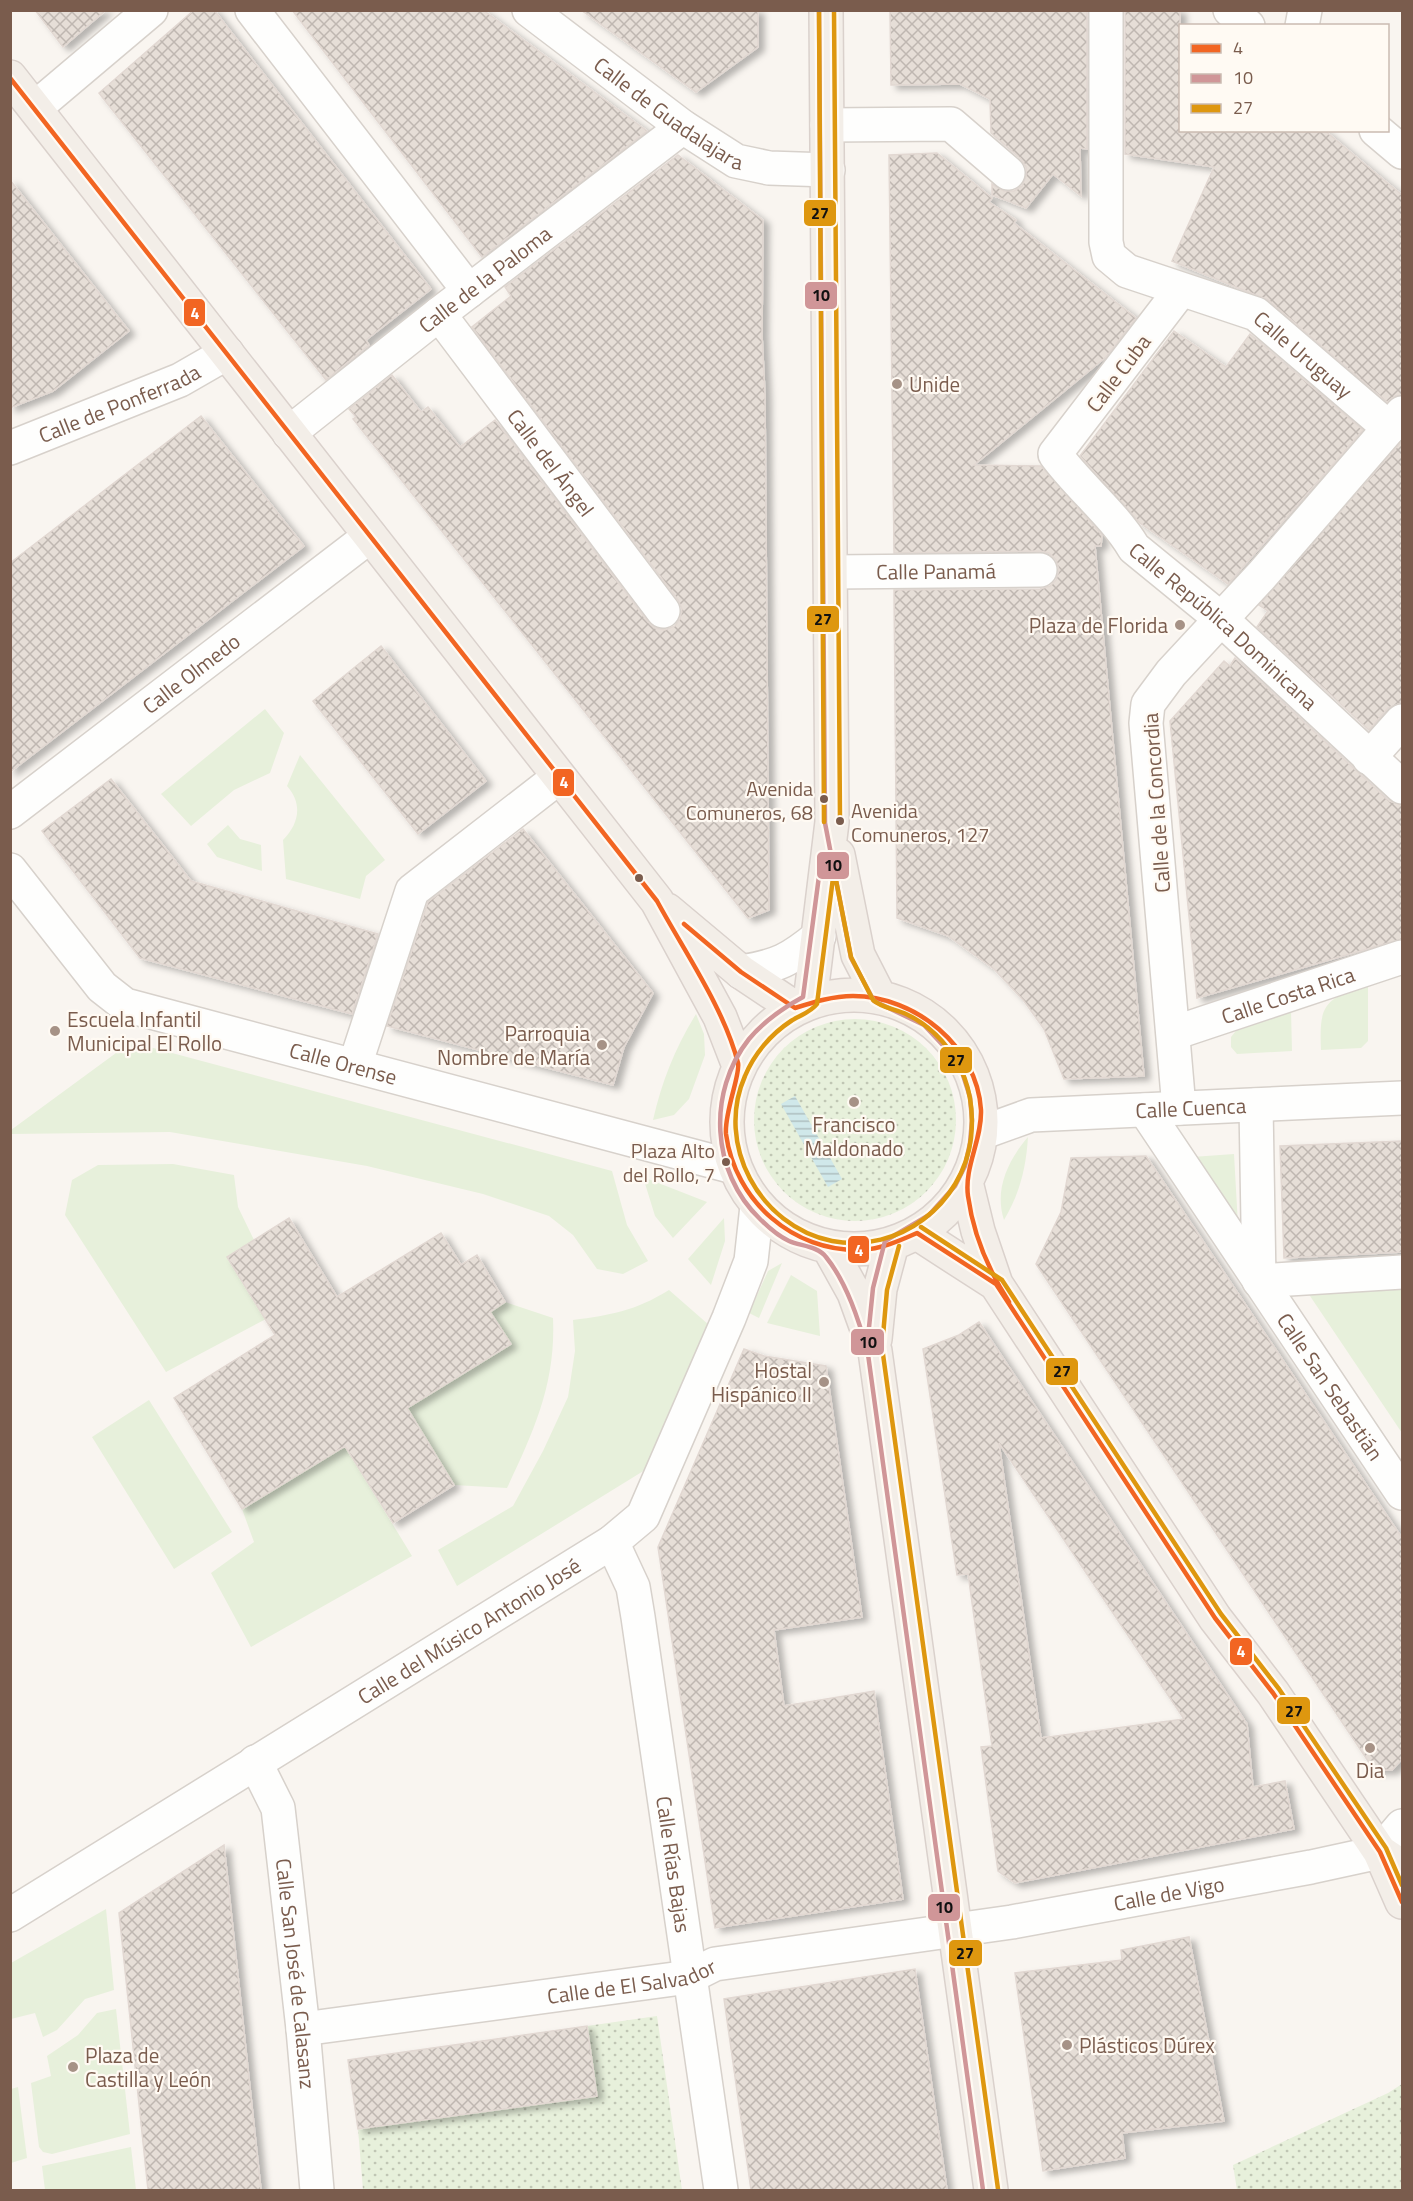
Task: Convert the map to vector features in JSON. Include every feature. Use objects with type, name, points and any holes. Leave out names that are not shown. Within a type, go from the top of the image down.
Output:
[{"type":"main road","points":[[802,1005],[819,936],[832,822],[826,10]]},
{"type":"main road","points":[[10,77],[657,901],[720,1017],[739,1066]]},
{"type":"main road","points":[[832,822],[858,955],[879,996]]},
{"type":"main road","points":[[657,901],[741,972],[802,1005]]},
{"type":"main road","points":[[844,995],[879,996],[921,1015],[943,1031],[966,1061],[978,1095],[981,1132],[966,1182],[946,1211],[904,1239],[861,1250],[829,1248],[790,1233],[757,1206],[734,1167],[726,1133],[728,1099],[739,1066],[763,1033],[802,1005],[844,995]]},
{"type":"main road","points":[[966,1182],[978,1231],[996,1284],[1215,1618],[1273,1693],[1391,1860],[1402,1902]]},
{"type":"main road","points":[[904,1239],[996,1284]]},
{"type":"main road","points":[[874,1347],[880,1289],[904,1239]]},
{"type":"main road","points":[[829,1248],[854,1293],[874,1347],[991,2190]]},
{"type":"street","points":[[35,108],[151,10]]},
{"type":"street","points":[[252,10],[469,291]]},
{"type":"street","name":"Calle de Guadalajara","points":[[529,10],[683,127],[736,161],[770,168],[828,170]]},
{"type":"street","name":"Calle Uruguay","points":[[1106,10],[1106,242],[1109,256],[1127,271],[1180,291],[1256,314],[1396,420]]},
{"type":"street","points":[[1230,10],[1246,24]]},
{"type":"street","points":[[827,124],[951,124],[1008,173]]},
{"type":"street","name":"Calle de la Paloma","points":[[289,433],[439,314],[683,127]]},
{"type":"street","points":[[1378,132],[1402,152]]},
{"type":"street","name":"Calle Cuba","points":[[1055,454],[1180,291]]},
{"type":"street","name":"Calle del Ángel","points":[[439,314],[663,611]]},
{"type":"street","name":"Calle de Ponferrada","points":[[10,448],[180,380],[227,353]]},
{"type":"street","name":"Calle de la Concordia","points":[[1179,1108],[1146,723],[1148,704],[1171,673],[1396,420]]},
{"type":"street","name":"Calle República Dominicana","points":[[1055,454],[1134,548],[1221,619],[1402,787]]},
{"type":"street","name":"Calle Olmedo","points":[[10,812],[370,536]]},
{"type":"street","name":"Calle Panamá","points":[[831,572],[1040,570]]},
{"type":"street","points":[[1369,758],[1402,722]]},
{"type":"street","points":[[355,1065],[412,891],[559,777]]},
{"type":"street","name":"Calle Orense","points":[[10,870],[102,987],[126,1005],[734,1167]]},
{"type":"street","points":[[741,972],[776,966],[819,936]]},
{"type":"street","name":"Calle Costa Rica","points":[[1174,1033],[1402,957]]},
{"type":"street","name":"Calle Cuenca","points":[[981,1132],[1031,1115],[1402,1098]]},
{"type":"street","points":[[1256,1105],[1259,1281],[1402,1272]]},
{"type":"street","name":"Calle San Sebastián","points":[[1145,1110],[1402,1493]]},
{"type":"street","name":"Calle del Músico Antonio José","points":[[10,1915],[612,1542],[643,1516],[729,1318],[751,1261],[757,1206]]},
{"type":"street","name":"Calle Rías Bajas","points":[[612,1542],[633,1587],[721,2190]]},
{"type":"street","name":"Calle San José de Calasanz","points":[[255,1762],[278,1808],[303,2029],[317,2190]]},
{"type":"street","points":[[1391,1860],[1402,1826]]},
{"type":"street","name":"Calle de Vigo","points":[[956,1931],[1260,1877],[1391,1860]]},
{"type":"street","name":"Calle de El Salvador","points":[[303,2029],[689,1977],[715,1964],[956,1931]]},
{"type":"green space","points":[[265,709],[284,733],[270,773],[234,790],[191,826],[161,794]]},
{"type":"green space","points":[[300,755],[385,860],[366,876],[360,899],[286,879],[283,840],[293,827],[297,814],[295,800],[287,786]]},
{"type":"green space","points":[[228,825],[240,839],[261,845],[262,871],[217,857],[207,844]]},
{"type":"green space","points":[[1368,985],[1368,1041],[1361,1048],[1321,1050],[1321,1022],[1327,1006],[1342,995]]},
{"type":"green space","points":[[1291,1010],[1292,1051],[1237,1054],[1231,1047],[1231,1037],[1239,1027]]},
{"type":"green space","points":[[696,1014],[704,1034],[705,1055],[689,1099],[674,1115],[653,1120],[670,1065]]},
{"type":"green space","points":[[845,1019],[865,1019],[884,1023],[903,1031],[933,1056],[944,1072],[952,1091],[956,1120],[952,1149],[944,1168],[919,1198],[903,1209],[884,1217],[865,1221],[845,1221],[826,1217],[807,1209],[777,1184],[766,1168],[758,1149],[754,1130],[754,1110],[758,1091],[766,1072],[791,1042],[807,1031],[826,1023]]},
{"type":"green space","points":[[131,1042],[612,1171],[627,1225],[648,1261],[623,1274],[597,1269],[573,1235],[549,1216],[483,1194],[367,1166],[170,1132],[11,1134],[11,1130]]},
{"type":"green space","points":[[1028,1137],[1021,1180],[1004,1220],[1001,1198],[1005,1176],[1014,1155]]},
{"type":"green space","points":[[1234,1154],[1238,1225],[1192,1157]]},
{"type":"green space","points":[[173,1164],[234,1175],[238,1207],[254,1240],[227,1257],[266,1319],[166,1372],[65,1215],[72,1180],[98,1165]]},
{"type":"green space","points":[[643,1177],[707,1202],[673,1238],[655,1216]]},
{"type":"green space","points":[[724,1218],[725,1241],[711,1285],[688,1259]]},
{"type":"green space","points":[[782,1263],[759,1318],[749,1313],[768,1271]]},
{"type":"green space","points":[[791,1275],[817,1291],[820,1336],[767,1323]]},
{"type":"green space","points":[[1402,1286],[1402,1433],[1306,1290]]},
{"type":"green space","points":[[669,1290],[709,1325],[645,1470],[457,1586],[438,1550],[513,1506],[543,1451],[568,1397],[575,1351],[573,1320],[622,1311],[645,1303]]},
{"type":"green space","points":[[505,1302],[553,1318],[553,1342],[547,1385],[526,1447],[507,1488],[454,1485],[407,1408],[511,1344],[490,1312]]},
{"type":"green space","points":[[149,1400],[232,1532],[174,1569],[92,1437]]},
{"type":"green space","points":[[345,1446],[412,1556],[251,1647],[211,1573],[254,1542],[242,1509]]},
{"type":"green space","points":[[106,1909],[114,1990],[85,1999],[57,2030],[43,2037],[35,2013],[11,2019],[11,1963]]},
{"type":"green space","points":[[116,2009],[130,2134],[52,2154],[43,2152],[39,2147],[31,2083],[51,2076],[47,2056],[78,2035],[97,2013]]},
{"type":"green space","points":[[657,2016],[682,2190],[363,2190],[358,2129],[597,2096],[587,2026]]},
{"type":"green space","points":[[1402,2084],[1402,2190],[1237,2190],[1233,2165],[1388,2093]]},
{"type":"green space","points":[[18,2087],[27,2158],[11,2163],[11,2089]]},
{"type":"green space","points":[[131,2147],[136,2190],[45,2190],[42,2166]]},
{"type":"water","points":[[795,1096],[842,1179],[828,1187],[781,1104]]},
{"type":"building","points":[[35,10],[106,10],[63,47]]},
{"type":"building","points":[[194,10],[214,10],[431,289],[366,340],[369,345],[326,380],[99,93]]},
{"type":"building","points":[[292,10],[483,10],[647,131],[482,257]]},
{"type":"building","points":[[581,10],[758,10],[758,47],[696,92]]},
{"type":"building","points":[[890,10],[1087,10],[1087,149],[1080,148],[1081,196],[1053,174],[1026,208],[992,195],[992,184],[1004,191],[1014,191],[1022,186],[1026,176],[1026,167],[1021,159],[991,133],[990,99],[960,84],[891,85]]},
{"type":"building","points":[[1125,10],[1180,10],[1179,132],[1326,132],[1402,195],[1402,395],[1395,396],[1387,402],[1268,300],[1172,261],[1214,167],[1125,154]]},
{"type":"building","points":[[937,153],[992,198],[989,202],[1016,220],[1014,223],[1136,318],[1106,357],[974,465],[1041,466],[1102,535],[1101,546],[1095,546],[1144,1076],[1064,1079],[1044,1029],[1024,1001],[994,969],[948,936],[897,918],[894,590],[1040,589],[1050,586],[1056,580],[1059,570],[1056,560],[1049,553],[1040,551],[894,553],[889,155]]},
{"type":"building","points":[[678,155],[763,220],[762,335],[765,395],[769,910],[748,918],[353,419],[356,417],[349,409],[392,375],[421,412],[428,407],[460,447],[495,420],[648,622],[655,628],[665,630],[675,626],[680,619],[682,609],[678,600],[472,327],[511,296],[505,287]]},
{"type":"building","points":[[10,180],[129,331],[53,391],[10,408]]},
{"type":"building","points":[[1174,331],[1226,367],[1250,334],[1363,430],[1228,584],[1140,523],[1080,456]]},
{"type":"building","points":[[201,416],[304,546],[10,772],[10,563]]},
{"type":"building","points":[[1402,441],[1402,703],[1388,708],[1369,730],[1257,627],[1268,611],[1259,605]]},
{"type":"building","points":[[381,646],[486,781],[418,834],[313,701]]},
{"type":"building","points":[[1235,658],[1389,801],[1402,805],[1402,939],[1197,998],[1170,721],[1224,661],[1230,666]]},
{"type":"building","points":[[111,779],[191,881],[378,934],[352,1014],[140,958],[42,831]]},
{"type":"building","points":[[523,829],[653,993],[624,1047],[613,1085],[387,1026],[428,902]]},
{"type":"building","points":[[1402,1141],[1402,1252],[1284,1258],[1280,1146]]},
{"type":"building","points":[[1146,1156],[1402,1538],[1402,1759],[1392,1770],[1374,1770],[1036,1264],[1061,1212],[1071,1158]]},
{"type":"building","points":[[289,1218],[337,1297],[441,1233],[461,1265],[477,1255],[505,1302],[490,1312],[511,1344],[407,1408],[454,1485],[393,1523],[345,1446],[242,1509],[174,1398],[275,1335],[227,1257]]},
{"type":"building","points":[[979,1322],[1247,1724],[1253,1787],[1285,1781],[1294,1829],[1015,1883],[998,1871],[981,1747],[992,1746],[968,1574],[957,1575],[923,1349],[959,1335]],"holes":[[[999,1443],[1184,1719],[1041,1738]]]},
{"type":"building","points":[[744,1349],[764,1356],[826,1366],[862,1617],[774,1630],[784,1706],[874,1691],[903,1899],[715,1928],[658,1547]]},
{"type":"building","points":[[224,1845],[261,2190],[148,2190],[119,1913]]},
{"type":"building","points":[[1189,1937],[1224,2121],[1122,2133],[1125,2158],[1043,2171],[1015,1973],[1122,1960],[1121,1950]]},
{"type":"building","points":[[915,1969],[947,2190],[751,2190],[724,1999]]},
{"type":"building","points":[[587,2026],[597,2096],[358,2129],[348,2060]]},
{"type":"transit line","name":"10","points":[[819,10],[825,823],[851,958],[874,1001],[924,1025],[952,1055],[963,1075],[970,1097],[972,1120],[965,1166],[955,1186],[929,1215],[885,1241],[873,1288],[867,1347],[983,2190]]},
{"type":"transit line","name":"27","points":[[819,10],[824,822]]},
{"type":"transit line","name":"27","points":[[834,10],[840,821]]},
{"type":"transit line","name":"4","points":[[10,78],[657,901],[702,980],[732,1042],[738,1068],[727,1115],[726,1134],[741,1181],[755,1201],[771,1218],[791,1232],[812,1242],[836,1248],[861,1250],[876,1248],[917,1233],[996,1284],[1215,1618],[1273,1693],[1380,1852],[1402,1902]]},
{"type":"transit line","name":"27","points":[[834,870],[851,957],[873,1000],[916,1019],[942,1041],[963,1074],[972,1111],[971,1138],[965,1162],[955,1184],[941,1203],[924,1219],[903,1232],[881,1240],[857,1243],[832,1241],[806,1232],[783,1218],[764,1200],[750,1178],[740,1154],[736,1128],[737,1102],[753,1060],[777,1032],[817,1004],[834,870]]},
{"type":"transit line","name":"10","points":[[819,876],[803,997],[781,1010],[761,1026],[735,1060],[726,1083],[721,1107],[720,1131],[724,1155],[732,1178],[744,1200],[777,1234],[789,1241],[823,1253],[833,1267],[852,1303],[868,1353]]},
{"type":"transit line","name":"4","points":[[684,924],[741,972],[795,1008],[838,997],[876,998],[920,1015],[939,1029],[955,1046],[968,1065],[977,1087],[981,1110],[979,1132],[968,1175],[970,1210],[983,1251],[1009,1302]]},
{"type":"transit line","name":"27","points":[[921,1227],[1002,1280],[1221,1614],[1279,1689],[1386,1848],[1402,1885]]},
{"type":"transit line","name":"27","points":[[899,1246],[887,1290],[882,1347],[998,2189]]},
{"type":"place","name":"Unide","points":[[897,384]]},
{"type":"place","name":"Plaza de Florida","points":[[1180,625]]},
{"type":"place","name":"Avenida Comuneros, 68","points":[[824,799]]},
{"type":"place","name":"Avenida Comuneros, 127","points":[[840,821]]},
{"type":"place","name":"Escuela Infantil Municipal El Rollo","points":[[55,1031]]},
{"type":"place","name":"Parroquia Nombre de María","points":[[602,1045]]},
{"type":"place","name":"Francisco Maldonado","points":[[854,1102]]},
{"type":"place","name":"Plaza Alto del Rollo, 7","points":[[726,1162]]},
{"type":"place","name":"Hostal Hispánico II","points":[[824,1382]]},
{"type":"place","name":"Dia","points":[[1370,1748]]},
{"type":"place","name":"Plásticos Dúrex","points":[[1067,2045]]},
{"type":"place","name":"Plaza de Castilla y León","points":[[73,2067]]}]
